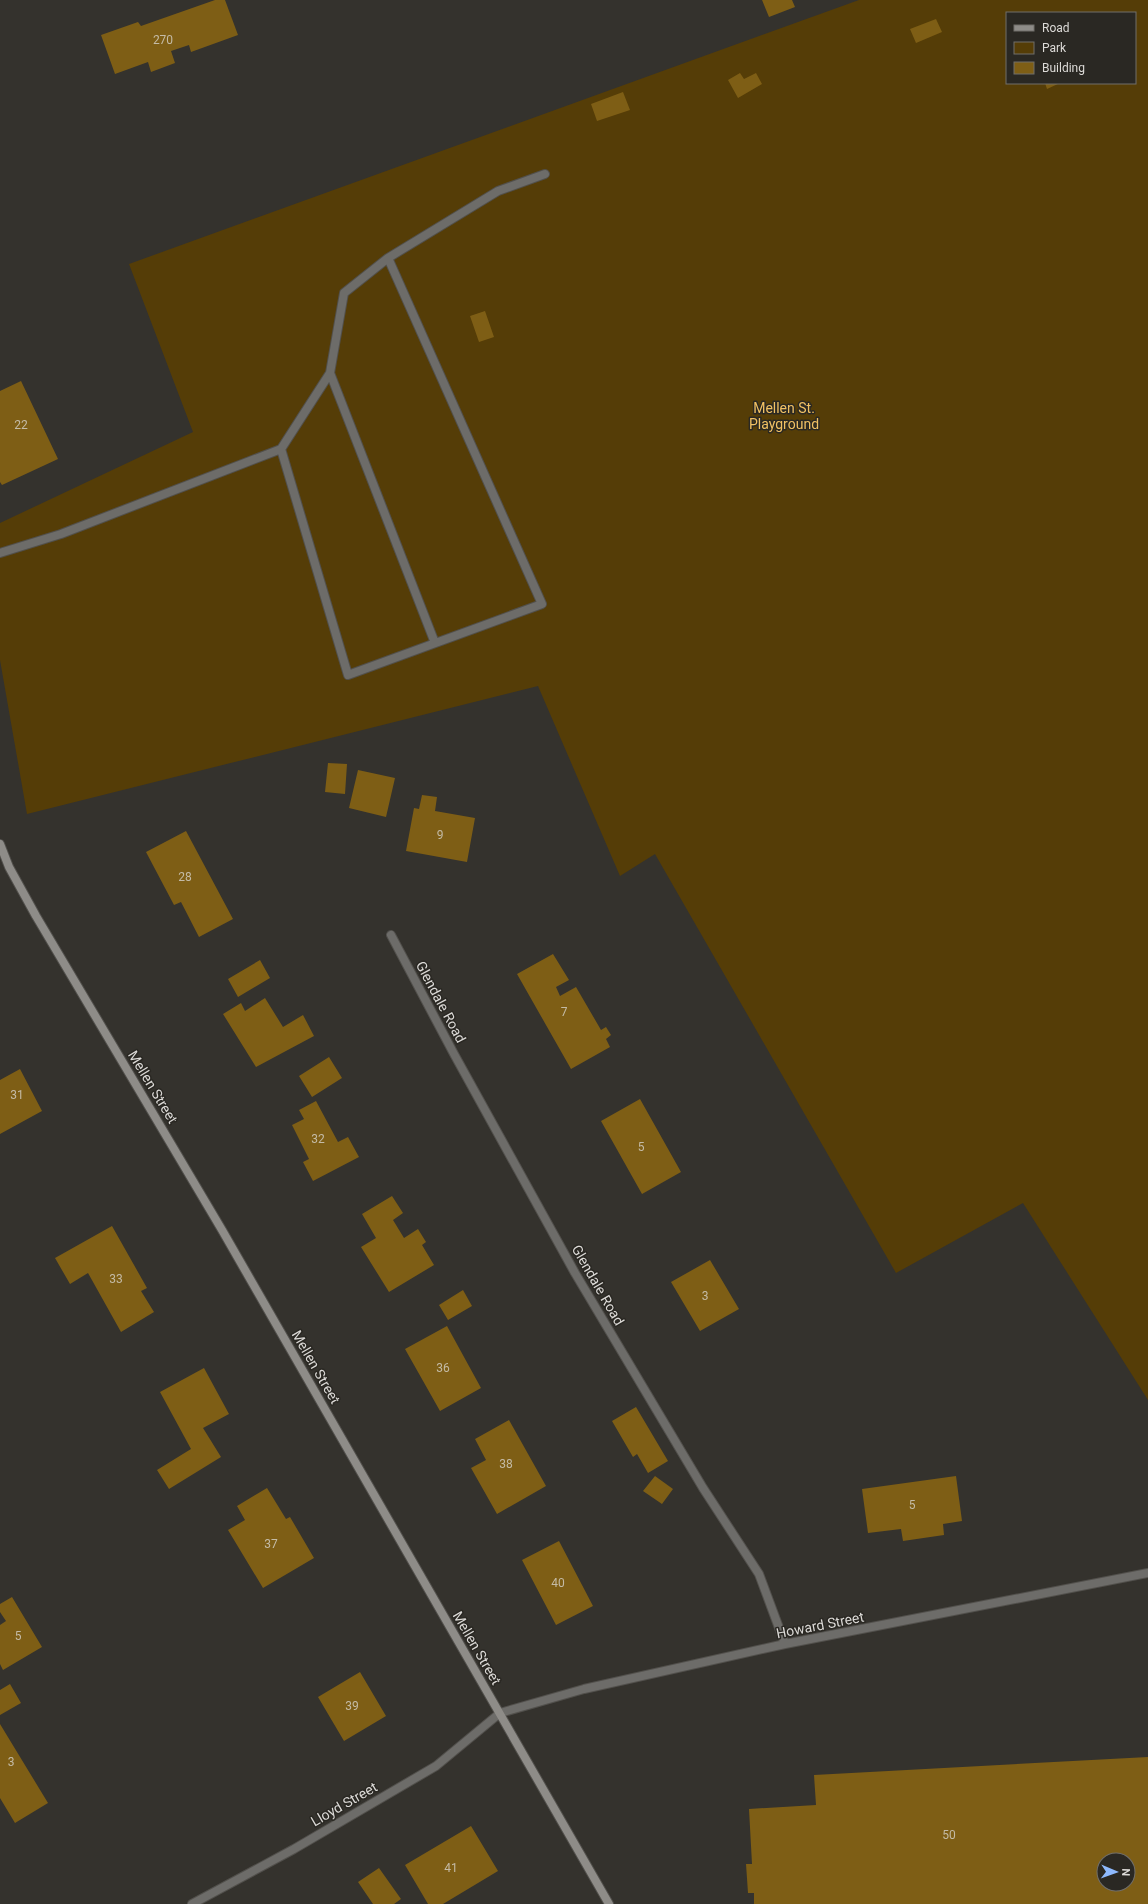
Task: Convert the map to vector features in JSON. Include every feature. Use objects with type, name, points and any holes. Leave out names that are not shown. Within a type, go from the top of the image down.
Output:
[{"type":"street","points":[[0,553],[61,534],[281,449],[330,373],[344,293],[388,258],[498,191],[545,174]]},
{"type":"street","points":[[281,449],[348,675],[542,604],[388,258]]},
{"type":"street","points":[[330,373],[435,644]]},
{"type":"street","name":"Mellen Street","points":[[0,844],[9,867],[36,916],[222,1230],[609,1904]]},
{"type":"street","name":"Glendale Road","points":[[391,935],[454,1054],[575,1273],[703,1488],[759,1574],[785,1644]]},
{"type":"street","name":"Howard Street","points":[[500,1713],[584,1688],[785,1644],[1148,1573]]},
{"type":"street","name":"Lloyd Street","points":[[192,1904],[294,1849],[436,1766],[500,1713]]},
{"type":"green space","name":"Mellen St. Playground","points":[[859,0],[1148,0],[1148,1400],[1023,1203],[896,1273],[655,854],[620,876],[538,686],[27,814],[0,660],[0,523],[193,432],[129,264]]},
{"type":"building","points":[[215,0],[225,0],[238,35],[191,52],[189,45],[171,51],[175,63],[151,72],[148,62],[115,74],[101,35],[138,22],[141,26]]},
{"type":"building","points":[[762,0],[792,0],[795,7],[769,17]]},
{"type":"building","points":[[936,19],[942,32],[916,43],[910,29]]},
{"type":"building","points":[[740,73],[744,79],[756,73],[762,84],[738,98],[728,80]]},
{"type":"building","points":[[1045,84],[1058,84],[1047,89]]},
{"type":"building","points":[[623,92],[630,110],[597,121],[591,104]]},
{"type":"building","points":[[485,311],[494,337],[479,342],[470,316]]},
{"type":"building","points":[[21,381],[58,459],[2,485],[0,482],[0,391]]},
{"type":"building","points":[[328,763],[347,764],[345,794],[325,792]]},
{"type":"building","points":[[358,770],[395,778],[386,817],[349,808]]},
{"type":"building","points":[[422,795],[437,797],[435,811],[475,818],[467,862],[406,851],[414,808],[419,809]]},
{"type":"building","points":[[186,831],[233,919],[199,937],[181,902],[174,905],[146,852]]},
{"type":"building","points":[[553,954],[569,980],[556,987],[560,996],[576,987],[601,1030],[606,1027],[611,1035],[606,1039],[610,1047],[571,1069],[517,974]]},
{"type":"building","points":[[260,960],[270,978],[238,997],[228,979]]},
{"type":"building","points":[[265,998],[283,1027],[303,1015],[314,1036],[256,1067],[223,1014],[241,1003],[245,1011]]},
{"type":"building","points":[[329,1057],[342,1078],[312,1097],[299,1076]]},
{"type":"building","points":[[20,1069],[42,1111],[0,1134],[0,1080]]},
{"type":"building","points":[[640,1099],[681,1172],[642,1194],[601,1121]]},
{"type":"building","points":[[316,1101],[338,1142],[348,1137],[359,1157],[313,1181],[303,1162],[309,1159],[292,1125],[304,1119],[299,1110]]},
{"type":"building","points":[[392,1196],[403,1213],[393,1220],[404,1238],[418,1229],[426,1242],[422,1245],[434,1265],[389,1292],[361,1247],[376,1238],[362,1214]]},
{"type":"building","points":[[112,1226],[147,1288],[141,1291],[154,1312],[121,1332],[88,1273],[70,1284],[55,1258]]},
{"type":"building","points":[[710,1260],[739,1309],[700,1331],[671,1282]]},
{"type":"building","points":[[463,1290],[472,1306],[448,1320],[439,1305]]},
{"type":"building","points":[[447,1326],[481,1388],[440,1411],[405,1349]]},
{"type":"building","points":[[204,1368],[229,1414],[203,1428],[221,1457],[169,1489],[157,1470],[191,1449],[160,1392]]},
{"type":"building","points":[[636,1407],[668,1461],[648,1473],[637,1454],[633,1457],[612,1421]]},
{"type":"building","points":[[509,1420],[546,1486],[497,1514],[471,1468],[486,1460],[475,1439]]},
{"type":"building","points":[[655,1476],[673,1489],[662,1504],[643,1491]]},
{"type":"building","points":[[956,1476],[962,1521],[943,1524],[944,1535],[903,1541],[901,1529],[868,1533],[862,1489]]},
{"type":"building","points":[[267,1488],[286,1519],[290,1517],[314,1558],[263,1588],[228,1530],[245,1520],[237,1506]]},
{"type":"building","points":[[559,1541],[593,1606],[556,1625],[522,1560]]},
{"type":"building","points":[[12,1597],[42,1647],[3,1670],[0,1664],[0,1625],[6,1621],[0,1612],[0,1604]]},
{"type":"building","points":[[360,1672],[386,1716],[344,1741],[318,1697]]},
{"type":"building","points":[[10,1684],[21,1703],[0,1715],[0,1690]]},
{"type":"building","points":[[0,1724],[48,1803],[15,1823],[0,1798]]},
{"type":"building","points":[[1148,1757],[1148,1904],[754,1904],[754,1893],[748,1893],[746,1864],[752,1864],[749,1809],[816,1805],[814,1775]]},
{"type":"building","points":[[471,1826],[498,1871],[443,1904],[428,1904],[405,1865]]},
{"type":"building","points":[[379,1868],[401,1899],[394,1904],[373,1904],[358,1882]]}]
